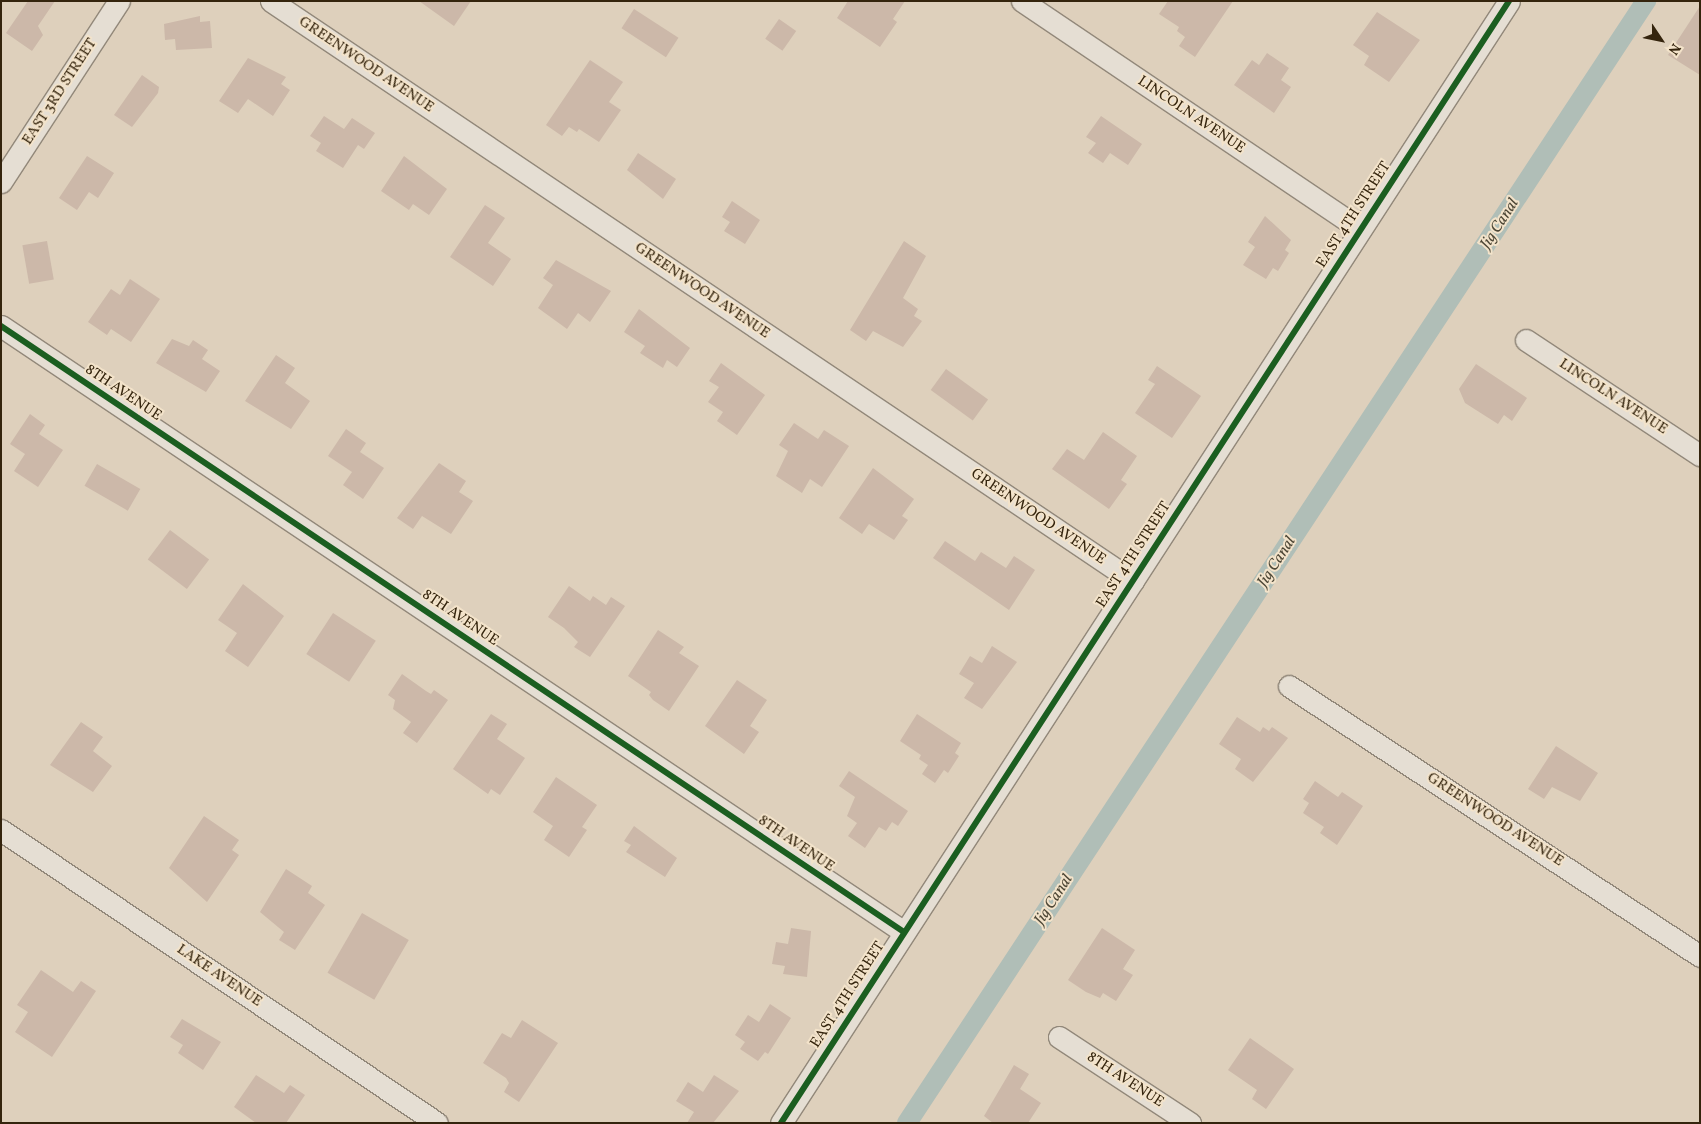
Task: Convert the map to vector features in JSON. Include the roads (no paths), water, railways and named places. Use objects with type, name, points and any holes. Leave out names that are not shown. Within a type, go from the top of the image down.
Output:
[{"type":"street","name":"EAST 3RD STREET","points":[[1,182],[119,1]]},
{"type":"street","name":"GREENWOOD AVENUE","points":[[271,1],[1133,581]]},
{"type":"street","name":"LINCOLN AVENUE","points":[[1022,1],[1360,229]]},
{"type":"street","name":"EAST 4TH STREET","points":[[781,1123],[1509,1]]},
{"type":"street","name":"8TH AVENUE","points":[[1,326],[904,932]]},
{"type":"street","name":"LINCOLN AVENUE","points":[[1526,340],[1700,454]]},
{"type":"street","name":"GREENWOOD AVENUE","points":[[1289,686],[1700,956]]},
{"type":"street","name":"LAKE AVENUE","points":[[1,830],[437,1123]]},
{"type":"street","name":"8TH AVENUE","points":[[1060,1037],[1190,1123]]},
{"type":"waterway","name":"Jig Canal","points":[[907,1123],[1646,1]]}]
